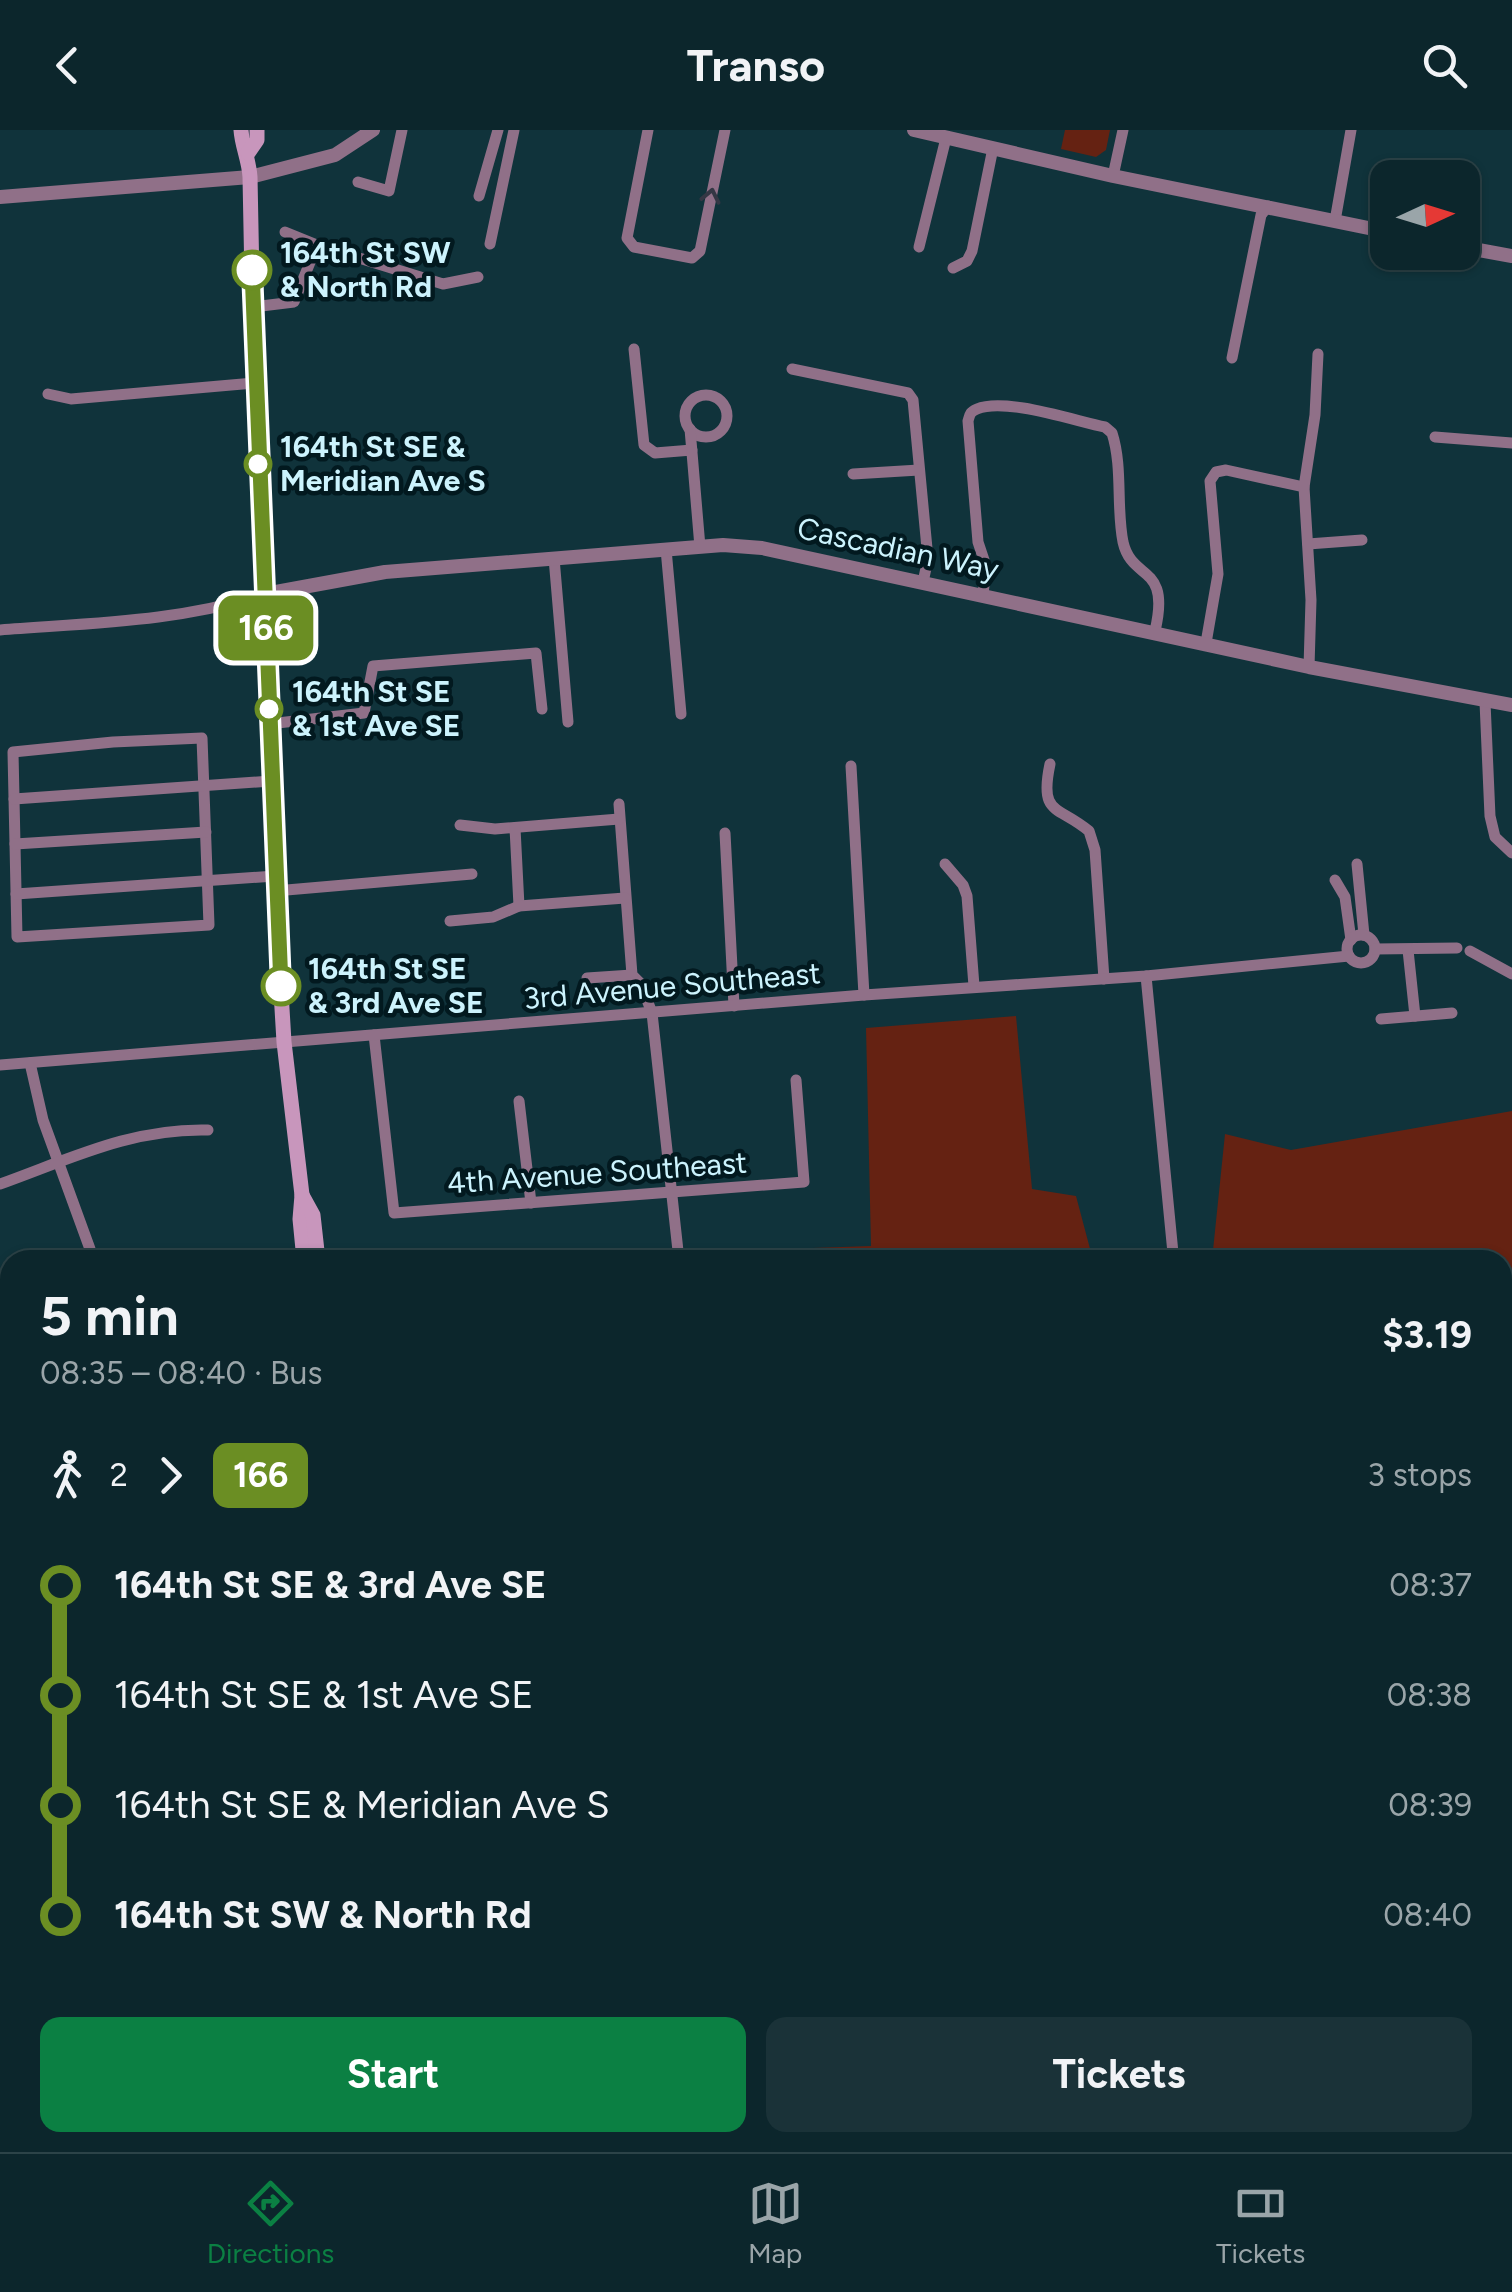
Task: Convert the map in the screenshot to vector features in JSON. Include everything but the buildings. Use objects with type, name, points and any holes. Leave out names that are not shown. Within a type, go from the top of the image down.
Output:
[{"type":"main road","points":[[242,130],[250,176],[254,383],[275,883],[284,1042],[302,1195],[303,1250]]},
{"type":"main road","points":[[248,153],[257,140],[257,130]]},
{"type":"main road","points":[[302,1195],[313,1215],[317,1250]]},
{"type":"street","points":[[0,198],[250,176],[334,155],[373,130]]},
{"type":"street","points":[[358,182],[389,191],[402,130]]},
{"type":"street","points":[[480,196],[498,130]]},
{"type":"street","points":[[490,244],[514,130]]},
{"type":"street","points":[[648,130],[627,238],[634,247],[692,258],[700,251],[725,130]]},
{"type":"street","points":[[914,130],[1113,176],[1370,228]]},
{"type":"street","points":[[1113,176],[1122,130]]},
{"type":"street","points":[[1335,220],[1350,130]]},
{"type":"street","points":[[919,247],[946,138]]},
{"type":"street","points":[[953,268],[967,261],[972,250],[993,148]]},
{"type":"street","points":[[1232,358],[1261,216],[1268,206]]},
{"type":"street","points":[[285,232],[317,246],[443,284],[478,278]]},
{"type":"street","points":[[253,306],[294,302],[317,246]]},
{"type":"street","points":[[1480,250],[1512,256]]},
{"type":"street","points":[[634,348],[644,444],[655,453],[692,450]]},
{"type":"street","points":[[1309,667],[1311,600],[1304,487],[1316,415],[1318,354]]},
{"type":"street","points":[[792,370],[908,393],[913,400],[928,559],[923,582]]},
{"type":"street","points":[[48,394],[71,399],[254,383]]},
{"type":"street","points":[[983,595],[986,566],[978,542],[968,425],[971,413],[979,408],[1009,407],[1106,428],[1112,433],[1124,546],[1158,590],[1155,631]]},
{"type":"street","points":[[690,429],[700,546]]},
{"type":"street","points":[[1435,437],[1512,443]]},
{"type":"street","points":[[852,474],[919,470]]},
{"type":"street","points":[[1206,643],[1218,574],[1210,480],[1216,472],[1226,470],[1304,487]]},
{"type":"street","points":[[1308,544],[1362,540]]},
{"type":"street","name":"Cascadian Way","points":[[265,594],[385,572],[700,546],[762,548],[1309,667],[1512,705]]},
{"type":"street","points":[[666,549],[681,714]]},
{"type":"street","points":[[554,558],[568,722]]},
{"type":"street","points":[[0,630],[176,616],[220,609],[265,594]]},
{"type":"street","points":[[269,724],[364,713],[373,666],[536,654],[542,709]]},
{"type":"street","points":[[1485,702],[1490,816],[1495,837],[1512,853]]},
{"type":"street","points":[[202,738],[204,785],[209,926],[17,937],[12,752],[202,738]]},
{"type":"street","points":[[1050,764],[1047,779],[1051,805],[1089,831],[1095,850],[1104,979]]},
{"type":"street","points":[[851,766],[864,995]]},
{"type":"street","points":[[14,798],[271,781]]},
{"type":"street","points":[[618,804],[632,975],[642,984],[652,1012],[678,1250]]},
{"type":"street","points":[[460,825],[515,828],[620,819]]},
{"type":"street","points":[[515,828],[519,906]]},
{"type":"street","points":[[15,844],[206,832]]},
{"type":"street","points":[[725,833],[734,1006]]},
{"type":"street","points":[[946,864],[967,896],[974,986]]},
{"type":"street","points":[[1356,864],[1364,935]]},
{"type":"street","points":[[16,894],[207,878],[275,883],[472,874]]},
{"type":"street","points":[[1335,880],[1345,898],[1351,940],[1347,947],[1355,962],[1372,958],[1375,950],[1372,940],[1364,935]]},
{"type":"street","points":[[450,921],[493,917],[519,906],[625,898]]},
{"type":"street","points":[[1351,940],[1364,935]]},
{"type":"street","points":[[1375,950],[1463,949],[1512,974]]},
{"type":"street","points":[[1408,950],[1416,1016]]},
{"type":"street","name":"3rd Avenue Southeast","points":[[0,1065],[974,986],[1146,976],[1349,956]]},
{"type":"street","points":[[587,978],[632,975]]},
{"type":"street","points":[[1146,976],[1173,1250]]},
{"type":"street","points":[[1381,1019],[1452,1013]]},
{"type":"street","name":"4th Avenue Southeast","points":[[374,1036],[394,1213],[804,1182],[796,1080]]},
{"type":"street","points":[[30,1063],[43,1120],[90,1250]]},
{"type":"street","points":[[519,1102],[531,1203]]},
{"type":"street","points":[[0,1184],[100,1144],[170,1131],[208,1130]]},
{"type":"shaded area","points":[[1065,130],[1110,130],[1106,150],[1096,157],[1061,149]]},
{"type":"shaded area","points":[[1016,1016],[1032,1189],[1076,1196],[1090,1250],[756,1250],[871,1246],[866,1028]]},
{"type":"shaded area","points":[[1512,1111],[1512,1250],[1213,1250],[1225,1134],[1291,1150]]},
{"type":"bus line","name":"166","points":[[252,270],[281,986]]},
{"type":"place","name":"164th St SW & North Rd","points":[[252,270]]},
{"type":"place","name":"164th St SE & Meridian Ave S","points":[[258,464]]},
{"type":"place","name":"164th St SE & 1st Ave SE","points":[[269,709]]},
{"type":"place","name":"164th St SE & 3rd Ave SE","points":[[281,986]]}]
